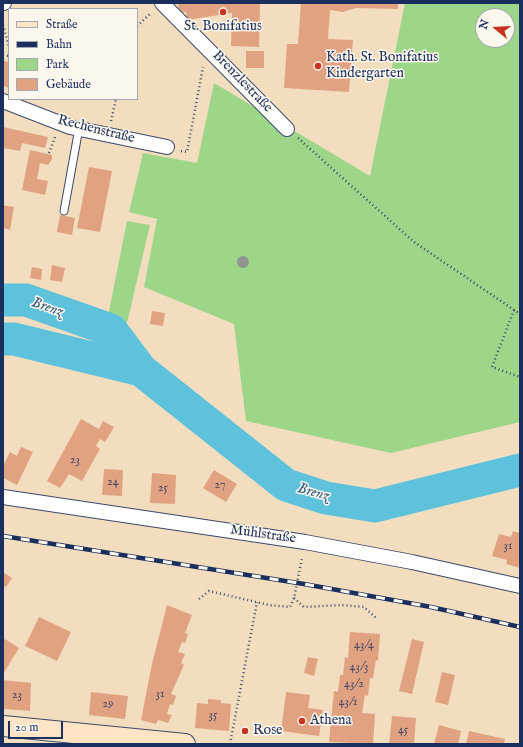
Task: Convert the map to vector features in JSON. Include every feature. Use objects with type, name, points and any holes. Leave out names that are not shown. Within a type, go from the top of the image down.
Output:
[{"type":"street","name":"Brenzlestraße","points":[[162,3],[287,129]]},
{"type":"street","name":"Rechenstraße","points":[[3,101],[70,127],[167,147]]},
{"type":"street","name":"Mühlstraße","points":[[3,497],[305,542],[412,562],[520,586]]},
{"type":"street","points":[[3,726],[178,744]]},
{"type":"lane","points":[[64,212],[78,128]]},
{"type":"path","points":[[3,25],[8,42]]},
{"type":"path","points":[[167,147],[187,152],[204,61],[214,54]]},
{"type":"path","points":[[107,135],[116,100]]},
{"type":"path","points":[[287,129],[414,242],[520,314]]},
{"type":"path","points":[[514,310],[492,367],[520,377]]},
{"type":"path","points":[[199,600],[209,591],[269,605],[290,607],[294,598],[305,542]]},
{"type":"path","points":[[294,598],[304,607],[342,605],[364,607],[376,618]]},
{"type":"path","points":[[230,744],[257,602]]},
{"type":"green space","points":[[405,3],[520,3],[520,422],[391,453],[246,421],[234,324],[144,287],[157,219],[129,212],[143,153],[197,163],[214,83],[370,176]]},
{"type":"green space","points":[[127,221],[150,225],[126,327],[108,316]]},
{"type":"building","name":"St. Bonifatius","points":[[178,3],[260,3],[259,47],[231,46],[232,13],[187,20],[186,12],[179,13]]},
{"type":"building","name":"Kath. St. Bonifatius Kindergarten","points":[[301,3],[398,3],[398,9],[356,8],[343,12],[330,10],[328,39],[353,40],[349,92],[284,88],[287,44],[298,44]]},
{"type":"building","points":[[246,51],[264,51],[264,68],[246,68]]},
{"type":"building","points":[[4,61],[8,62],[8,88],[3,86]]},
{"type":"building","points":[[3,127],[48,137],[45,148],[22,143],[20,151],[3,148]]},
{"type":"building","points":[[30,150],[52,155],[52,159],[48,165],[40,163],[37,179],[48,181],[45,195],[22,190]]},
{"type":"building","points":[[89,167],[112,171],[100,232],[77,228]]},
{"type":"building","points":[[3,205],[14,207],[10,230],[3,228]]},
{"type":"building","points":[[60,215],[75,218],[72,235],[57,232]]},
{"type":"building","points":[[52,265],[65,268],[62,282],[50,280]]},
{"type":"building","points":[[32,267],[42,269],[41,280],[30,278]]},
{"type":"building","points":[[152,311],[165,313],[163,326],[150,324]]},
{"type":"building","points":[[81,419],[99,429],[103,421],[114,427],[105,442],[100,439],[96,446],[100,449],[82,481],[69,474],[60,488],[47,481]]},
{"type":"building","points":[[21,447],[33,452],[17,485],[3,478],[3,466],[10,452],[17,456]]},
{"type":"building","points":[[104,469],[123,470],[122,496],[102,495]]},
{"type":"building","points":[[214,470],[237,484],[226,502],[203,488]]},
{"type":"building","points":[[152,473],[176,475],[175,504],[150,503]]},
{"type":"building","points":[[513,531],[520,533],[520,568],[506,564],[507,560],[492,556],[499,534],[511,537]]},
{"type":"building","points":[[3,572],[12,578],[6,587],[3,586]]},
{"type":"building","points":[[167,605],[192,615],[185,633],[188,634],[185,643],[182,642],[178,652],[185,654],[181,663],[184,665],[171,694],[176,696],[173,705],[170,704],[167,714],[172,715],[168,723],[158,720],[156,724],[141,720],[152,664]]},
{"type":"building","points":[[39,617],[71,632],[57,661],[25,646]]},
{"type":"building","points":[[350,632],[380,634],[378,661],[376,660],[373,678],[370,678],[368,696],[365,695],[362,713],[375,714],[373,744],[329,742],[334,691],[338,692],[340,675],[343,675],[345,657],[348,658]]},
{"type":"building","points":[[5,639],[19,648],[3,674],[3,642]]},
{"type":"building","points":[[412,639],[424,642],[412,694],[399,691]]},
{"type":"building","points":[[308,657],[318,659],[314,676],[304,673]]},
{"type":"building","points":[[442,672],[455,675],[448,705],[435,702]]},
{"type":"building","points":[[3,680],[31,683],[30,711],[3,709]]},
{"type":"building","points":[[91,692],[128,696],[125,719],[89,715]]},
{"type":"building","name":"Athena","points":[[286,692],[310,695],[308,708],[323,710],[319,736],[281,731]]},
{"type":"building","points":[[208,699],[221,700],[221,703],[231,704],[229,731],[195,728],[197,703],[208,704]]},
{"type":"building","points":[[392,716],[416,718],[414,744],[389,744]]},
{"type":"building","points":[[439,725],[461,731],[458,744],[434,744]]},
{"type":"building","points":[[469,731],[505,739],[504,744],[466,744]]},
{"type":"waterway","name":"Brenz","points":[[3,300],[26,300],[111,330],[141,370]]},
{"type":"waterway","name":"Brenz","points":[[3,339],[14,339],[141,370],[286,485],[326,498],[375,506],[520,470]]},
{"type":"railway","points":[[3,536],[304,584],[431,607],[520,627]]},
{"type":"place","name":"St. Bonifatius","points":[[223,12]]},
{"type":"place","name":"Kath. St. Bonifatius Kindergarten","points":[[318,66]]},
{"type":"place","name":"Athena","points":[[302,721]]},
{"type":"place","name":"Rose","points":[[245,731]]}]
